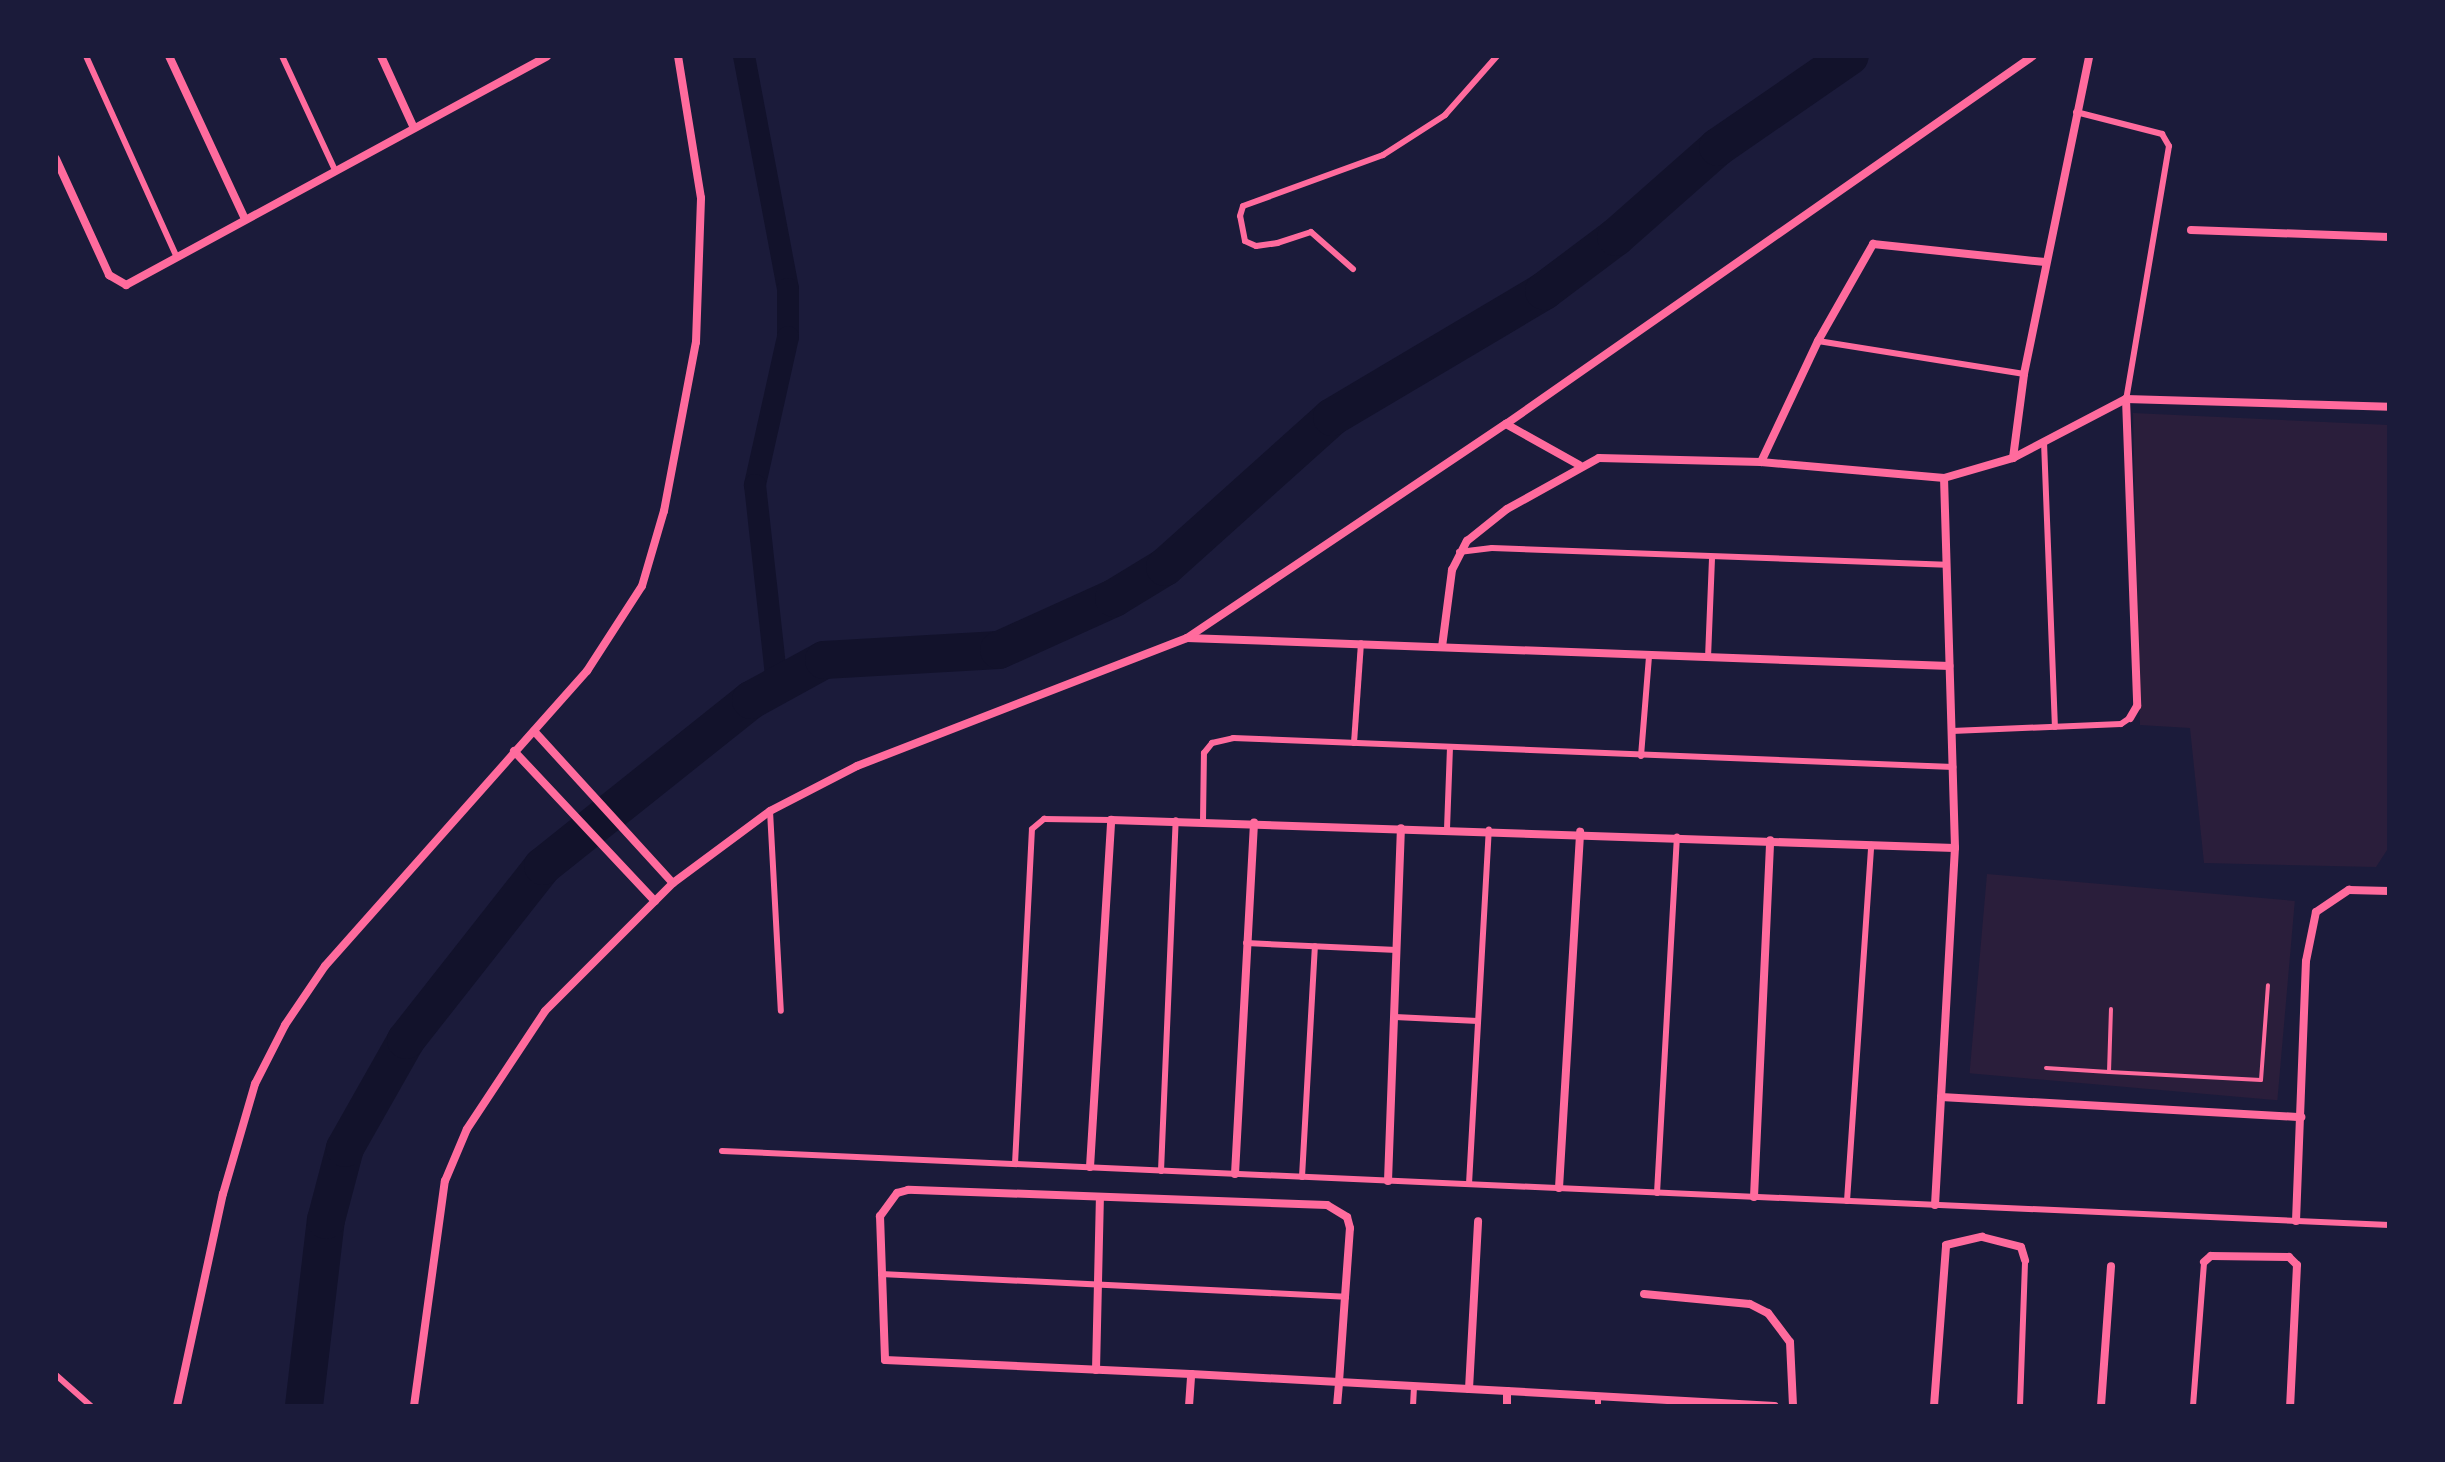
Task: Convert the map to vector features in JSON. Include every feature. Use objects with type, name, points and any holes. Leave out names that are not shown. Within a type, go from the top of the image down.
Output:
[{"type":"street","points":[[169,56],[244,217]]},
{"type":"street","points":[[381,56],[414,128]]},
{"type":"street","points":[[56,159],[113,280],[126,285],[334,168],[547,56]]},
{"type":"street","points":[[177,1406],[223,1194],[255,1084],[271,1050],[325,966],[534,731],[626,617],[642,586],[664,511],[692,377],[702,226],[695,138],[678,56]]},
{"type":"street","points":[[414,1406],[445,1181],[480,1106],[545,1011],[673,883],[770,811],[857,766],[1187,638],[1506,424],[2033,56]]},
{"type":"street","points":[[2013,458],[2024,374],[2045,262],[2089,56]]},
{"type":"street","points":[[2191,230],[2389,237]]},
{"type":"street","points":[[1761,462],[1818,341],[1873,244],[2045,262]]},
{"type":"street","points":[[2126,399],[2137,706],[2130,718]]},
{"type":"street","points":[[1442,647],[1459,552],[1482,527],[1579,465],[1599,458],[1761,462],[1944,478],[2013,458],[2126,399],[2389,407]]},
{"type":"street","points":[[1506,424],[1579,465]]},
{"type":"street","points":[[1935,1205],[1955,848],[1944,478]]},
{"type":"street","points":[[1187,638],[1949,666]]},
{"type":"street","points":[[534,731],[673,883]]},
{"type":"street","points":[[514,751],[655,901]]},
{"type":"street","points":[[1090,1167],[1111,820],[1677,835],[1955,848]]},
{"type":"street","points":[[1235,1174],[1254,823]]},
{"type":"street","points":[[1388,1181],[1401,828]]},
{"type":"street","points":[[1559,1188],[1580,832]]},
{"type":"street","points":[[1754,1197],[1770,840]]},
{"type":"street","points":[[2296,1221],[2306,961],[2316,912],[2326,901],[2349,890],[2389,891]]},
{"type":"street","points":[[1941,1097],[2301,1117]]},
{"type":"street","points":[[1337,1406],[1339,1382],[1350,1228],[1347,1217],[1327,1205],[897,1193],[880,1216],[882,1358],[1339,1382],[1414,1387],[1507,1391],[1598,1401],[1775,1406]]},
{"type":"street","points":[[1096,1370],[1100,1197]]},
{"type":"street","points":[[1469,1389],[1478,1221]]},
{"type":"street","points":[[1934,1406],[1941,1266],[1946,1245],[1982,1237],[2021,1247],[2025,1260]]},
{"type":"street","points":[[2204,1262],[2211,1256],[2289,1257],[2297,1265],[2290,1406]]},
{"type":"street","points":[[2101,1406],[2111,1266]]},
{"type":"street","points":[[1644,1294],[1750,1304],[1768,1313],[1790,1342],[1793,1406]]},
{"type":"street","points":[[1189,1406],[1191,1374]]},
{"type":"street","points":[[1507,1391],[1507,1406]]},
{"type":"lane","points":[[86,56],[176,255]]},
{"type":"lane","points":[[282,56],[334,168]]},
{"type":"lane","points":[[1353,269],[1311,232],[1278,243],[1256,246],[1245,241],[1243,206],[1383,155],[1445,115],[1497,56]]},
{"type":"lane","points":[[2075,112],[2162,134],[2169,146],[2126,399]]},
{"type":"lane","points":[[1818,341],[2024,374]]},
{"type":"lane","points":[[2044,442],[2055,727]]},
{"type":"lane","points":[[1459,552],[1492,548],[1946,565]]},
{"type":"lane","points":[[1708,658],[1712,557]]},
{"type":"lane","points":[[1354,743],[1361,642]]},
{"type":"lane","points":[[1641,756],[1649,656]]},
{"type":"lane","points":[[1952,731],[2121,724],[2130,718]]},
{"type":"lane","points":[[1203,821],[1204,753],[1212,743],[1233,738],[1953,767]]},
{"type":"lane","points":[[1447,829],[1450,748]]},
{"type":"lane","points":[[770,811],[781,1011]]},
{"type":"lane","points":[[1015,1164],[1032,829],[1044,819],[1111,820]]},
{"type":"lane","points":[[1161,1171],[1176,820]]},
{"type":"lane","points":[[1469,1184],[1489,830]]},
{"type":"lane","points":[[1657,1193],[1677,835]]},
{"type":"lane","points":[[1847,1201],[1871,845]]},
{"type":"lane","points":[[1246,943],[1397,950]]},
{"type":"lane","points":[[1302,1177],[1315,946]]},
{"type":"lane","points":[[1395,1017],[1478,1021]]},
{"type":"lane","points":[[722,1151],[2389,1225]]},
{"type":"lane","points":[[2020,1406],[2025,1260]]},
{"type":"lane","points":[[2193,1406],[2204,1262]]},
{"type":"lane","points":[[881,1274],[1345,1297]]},
{"type":"lane","points":[[56,1375],[91,1406]]},
{"type":"lane","points":[[1413,1406],[1414,1387]]},
{"type":"path","points":[[2046,1068],[2261,1080],[2268,985]]},
{"type":"path","points":[[2109,1072],[2111,1009]]},
{"type":"shaded area","points":[[2133,413],[2389,425],[2389,847],[2376,867],[2204,863],[2190,728],[2140,725]]},
{"type":"shaded area","points":[[1987,874],[2295,901],[2277,1100],[1970,1073]]},
{"type":"waterway","points":[[744,56],[788,289],[788,337],[755,485],[777,684]]},
{"type":"waterway","points":[[304,1406],[326,1220],[345,1148],[406,1040],[543,866],[751,700],[824,660],[999,650],[1114,598],[1165,567],[1332,417],[1544,291],[1616,237],[1718,147],[1850,56]]}]
